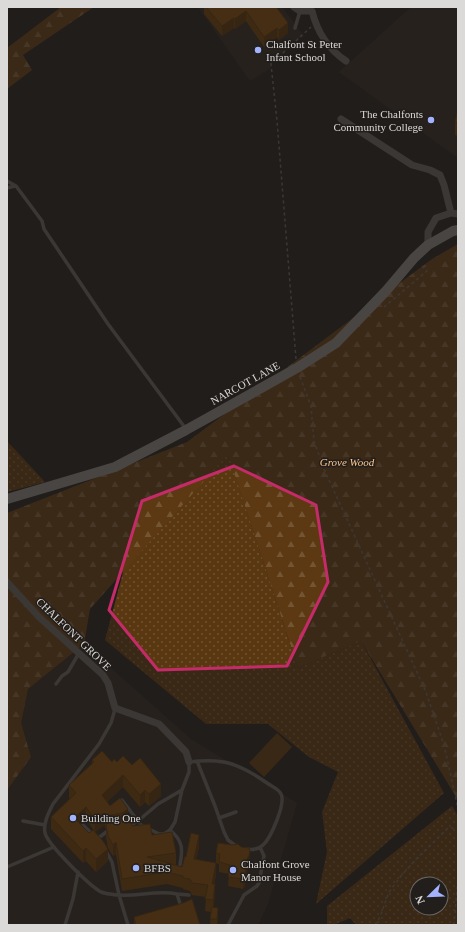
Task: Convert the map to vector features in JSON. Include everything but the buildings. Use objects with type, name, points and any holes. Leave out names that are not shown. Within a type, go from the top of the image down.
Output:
[{"type":"street","points":[[297,9],[314,9],[315,23],[321,35],[329,46],[346,61]]},
{"type":"street","points":[[341,119],[412,165],[440,175],[455,213],[436,218],[428,232],[428,245]]},
{"type":"street","name":"NARCOT LANE","points":[[7,499],[115,467],[298,371],[336,343],[386,291],[414,258],[428,245],[453,231],[458,230]]},
{"type":"street","name":"CHALFONT GROVE","points":[[7,582],[39,617],[103,674],[108,683],[115,708]]},
{"type":"street","points":[[115,708],[159,724],[186,752],[193,762]]},
{"type":"lane","points":[[295,28],[297,9]]},
{"type":"lane","points":[[7,181],[16,186],[42,221],[44,228],[108,324],[186,430]]},
{"type":"lane","points":[[7,188],[16,186]]},
{"type":"lane","points":[[56,684],[62,676],[68,672],[79,653]]},
{"type":"lane","points":[[115,708],[111,724],[105,735],[87,761],[53,804],[45,825],[47,838],[78,872],[101,892],[119,895],[166,892],[189,895]]},
{"type":"lane","points":[[218,760],[236,765],[253,773],[281,794],[282,807],[266,842],[257,849],[248,849],[232,844],[228,840],[193,762],[218,760]]},
{"type":"lane","points":[[113,806],[122,800],[141,825],[158,834],[164,834],[170,830],[175,822],[182,790],[193,762]]},
{"type":"lane","points":[[120,828],[127,828],[158,804],[182,790]]},
{"type":"lane","points":[[219,818],[236,812]]},
{"type":"lane","points":[[23,821],[45,825]]},
{"type":"lane","points":[[83,825],[96,839],[112,862],[119,895],[128,925]]},
{"type":"lane","points":[[96,839],[108,830],[114,829]]},
{"type":"lane","points":[[170,830],[177,836],[183,851],[180,865]]},
{"type":"lane","points":[[7,866],[54,847]]},
{"type":"lane","points":[[228,925],[244,895],[259,883],[262,874],[264,856],[260,847]]},
{"type":"lane","points":[[65,925],[73,899],[78,872]]},
{"type":"lane","points":[[177,894],[182,913]]},
{"type":"path","points":[[315,23],[271,64],[298,371],[311,406],[314,441],[324,468],[426,692],[444,744],[458,808]]},
{"type":"path","points":[[375,925],[380,917],[389,892],[401,876],[448,828],[458,828]]},
{"type":"path","points":[[454,925],[458,878]]},
{"type":"highlighted area","points":[[234,466],[316,505],[328,582],[287,666],[158,670],[109,610],[142,501]]},
{"type":"shaded area","name":"Chalfont St Peter Infant School","points":[[198,7],[282,7],[303,35],[271,64],[271,68],[250,81]]},
{"type":"shaded area","name":"The Chalfonts Community College","points":[[411,7],[458,7],[458,158],[339,72]]},
{"type":"shaded area","points":[[7,441],[45,482],[7,492]]},
{"type":"shaded area","points":[[228,453],[298,668],[361,641],[444,793],[316,904],[327,852],[322,812],[338,772],[309,757],[268,724],[206,724],[105,640],[136,524]]},
{"type":"shaded area","points":[[84,644],[192,740],[297,803],[268,904],[258,925],[7,925],[7,725],[28,689]]},
{"type":"shaded area","points":[[277,733],[292,747],[264,777],[249,763]]},
{"type":"shaded area","points":[[452,806],[458,816],[458,925],[356,925],[350,918],[334,925],[327,925],[327,906]]},
{"type":"green space","points":[[61,7],[94,7],[23,55],[32,70],[7,89],[7,48]]},
{"type":"green space","name":"Grove Wood","points":[[458,244],[458,800],[361,641],[298,668],[228,454],[90,609],[84,644],[28,689],[21,723],[31,757],[7,790],[7,513],[187,442],[432,259]]},
{"type":"place","name":"Chalfont St Peter Infant School","points":[[258,50]]},
{"type":"place","name":"The Chalfonts Community College","points":[[431,120]]},
{"type":"place","name":"Building One","points":[[73,818]]},
{"type":"place","name":"BFBS","points":[[136,868]]},
{"type":"place","name":"Chalfont Grove Manor House","points":[[233,870]]}]
